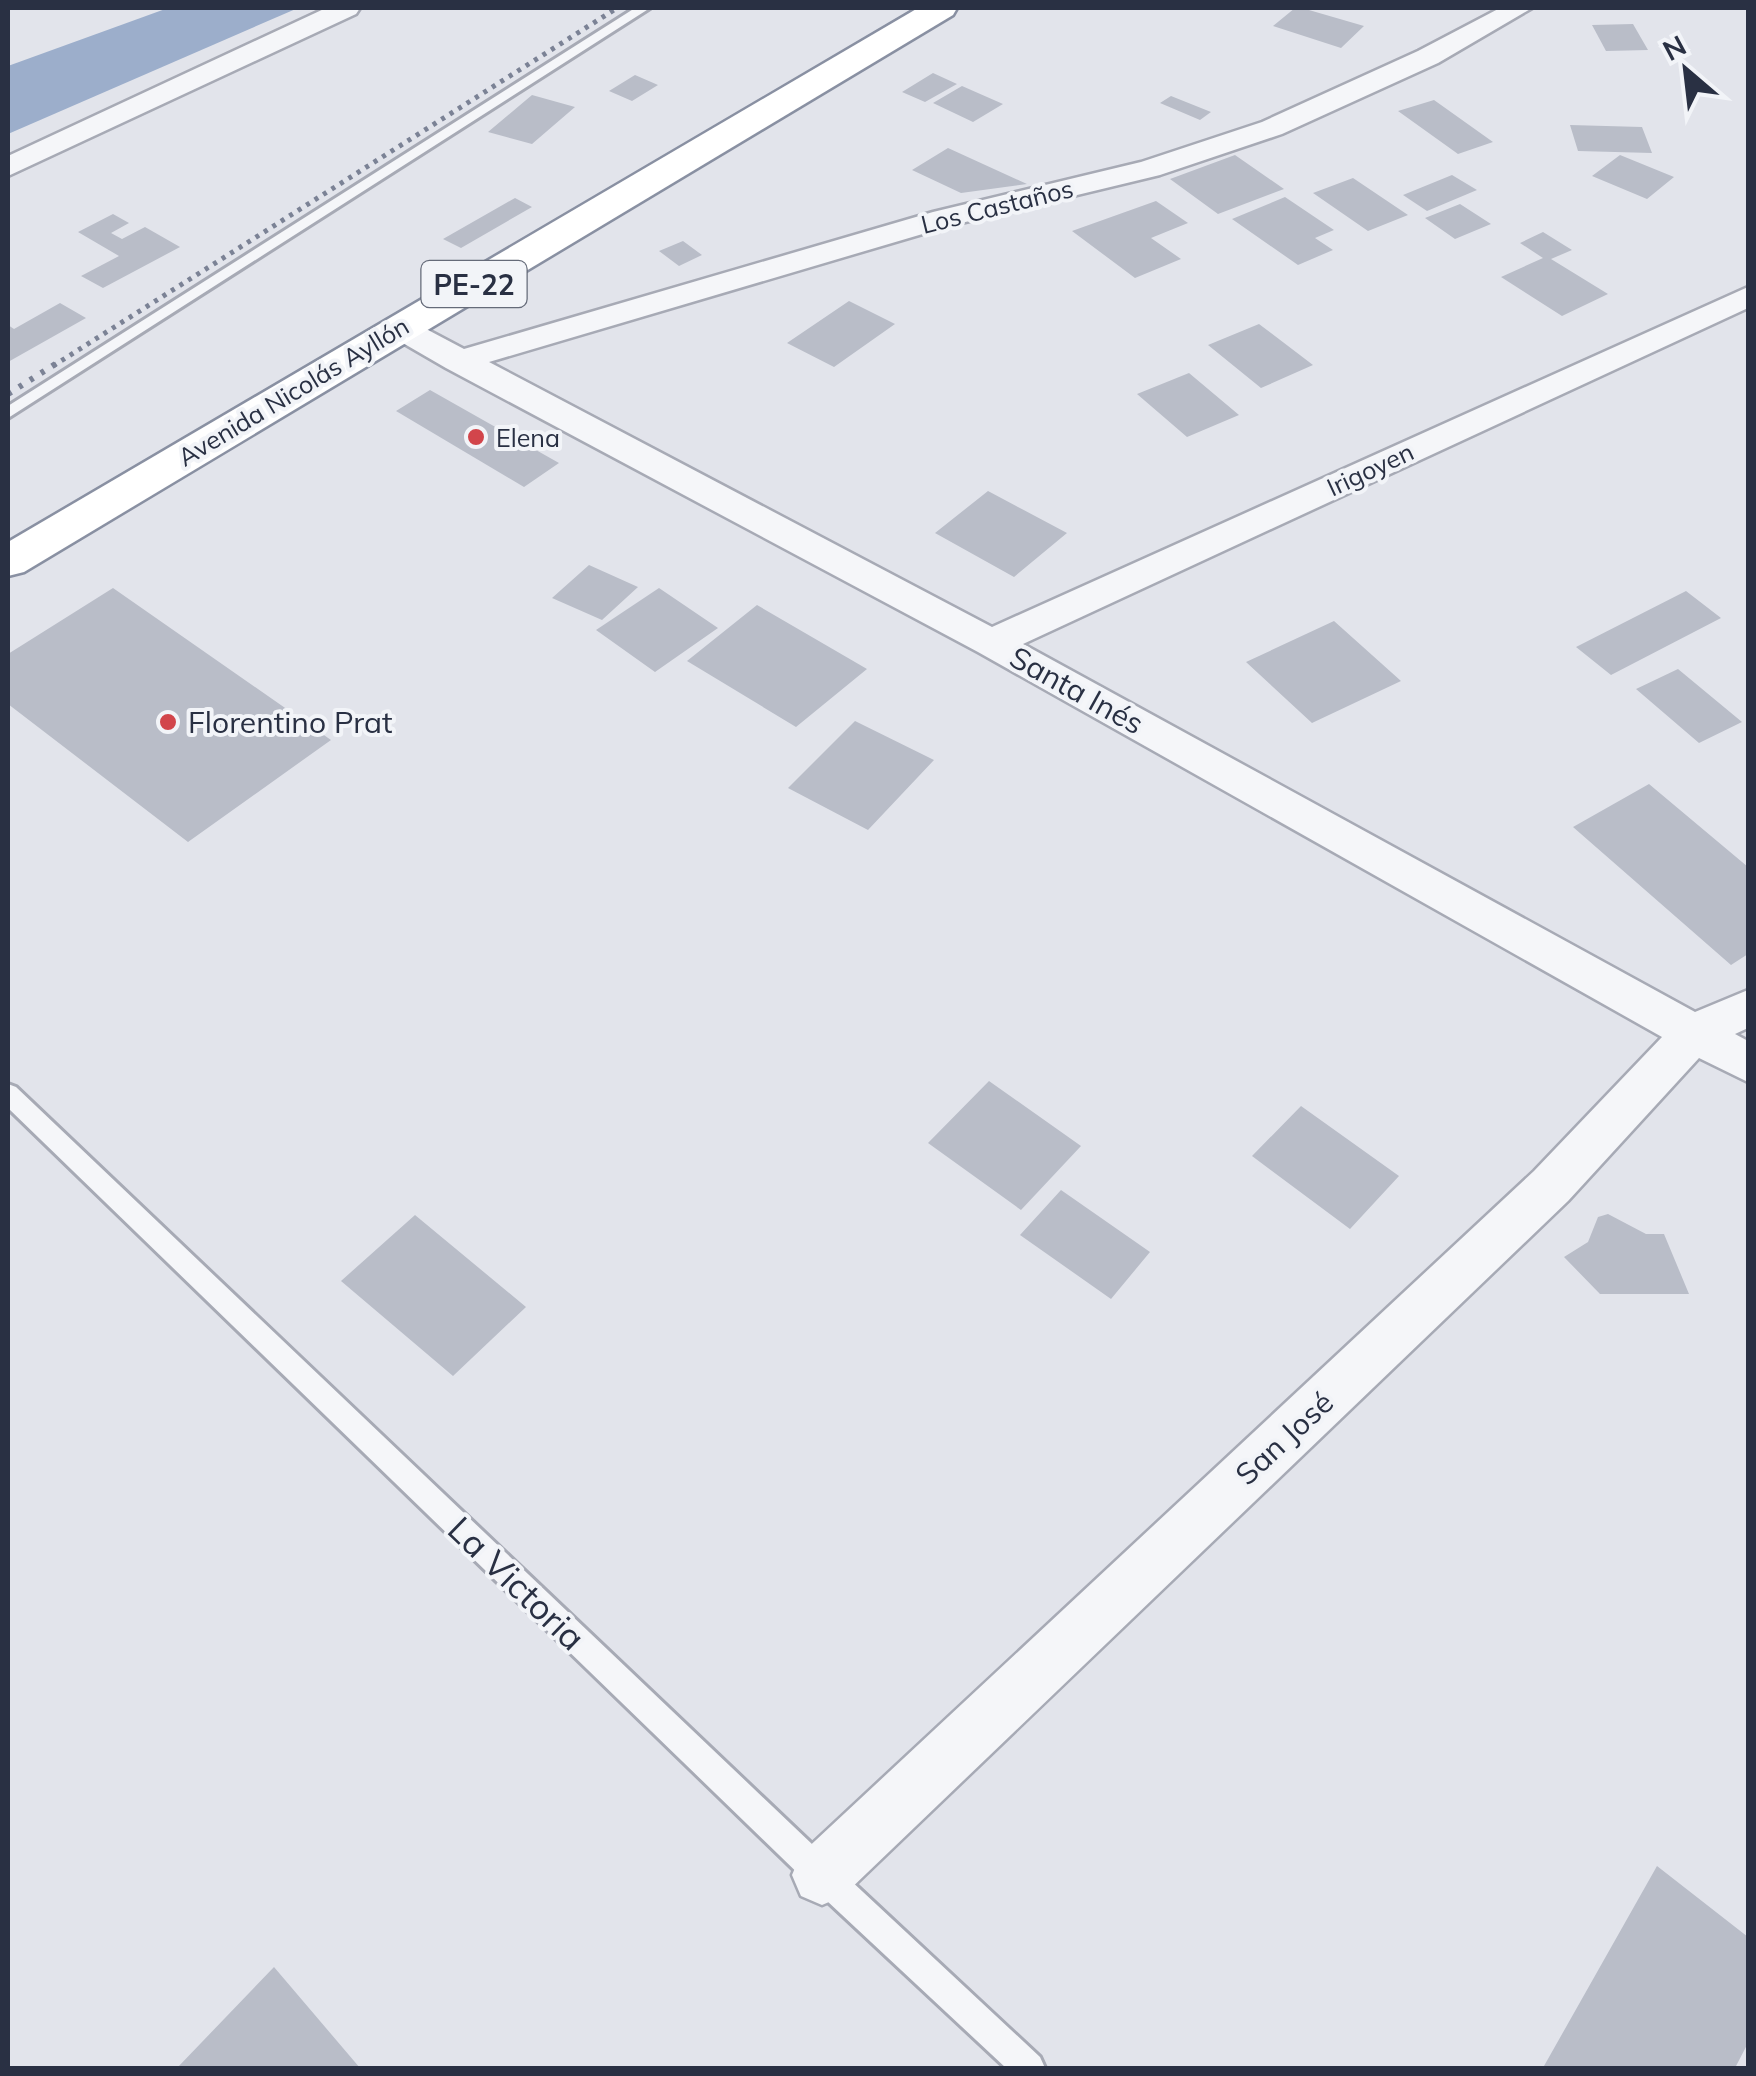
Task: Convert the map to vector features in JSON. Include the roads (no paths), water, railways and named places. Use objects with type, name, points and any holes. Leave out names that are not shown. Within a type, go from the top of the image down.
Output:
[{"type":"highway","name":"Avenida Nicolás Ayllón","points":[[8,561],[941,8]]},
{"type":"street","points":[[8,167],[348,8]]},
{"type":"street","name":"Los Castaños","points":[[458,362],[926,223],[1150,169],[1272,128],[1428,57],[1519,8]]},
{"type":"street","name":"Irigoyen","points":[[991,643],[1748,296]]},
{"type":"street","name":"Santa Inés","points":[[400,328],[991,643],[1748,1062]]},
{"type":"street","name":"San José","points":[[822,1875],[1551,1186],[1696,1032],[1748,1008]]},
{"type":"lane","points":[[8,413],[643,8]]},
{"type":"lane","name":"La Victoria","points":[[8,1094],[822,1875],[1029,2068]]},
{"type":"water","points":[[168,8],[298,8],[8,134],[8,66]]},
{"type":"railway","points":[[53,366],[617,8]]},
{"type":"railway","points":[[8,394],[57,363]]},
{"type":"place","name":"Elena","points":[[476,437]]},
{"type":"place","name":"Florentino Prat","points":[[168,722]]}]
